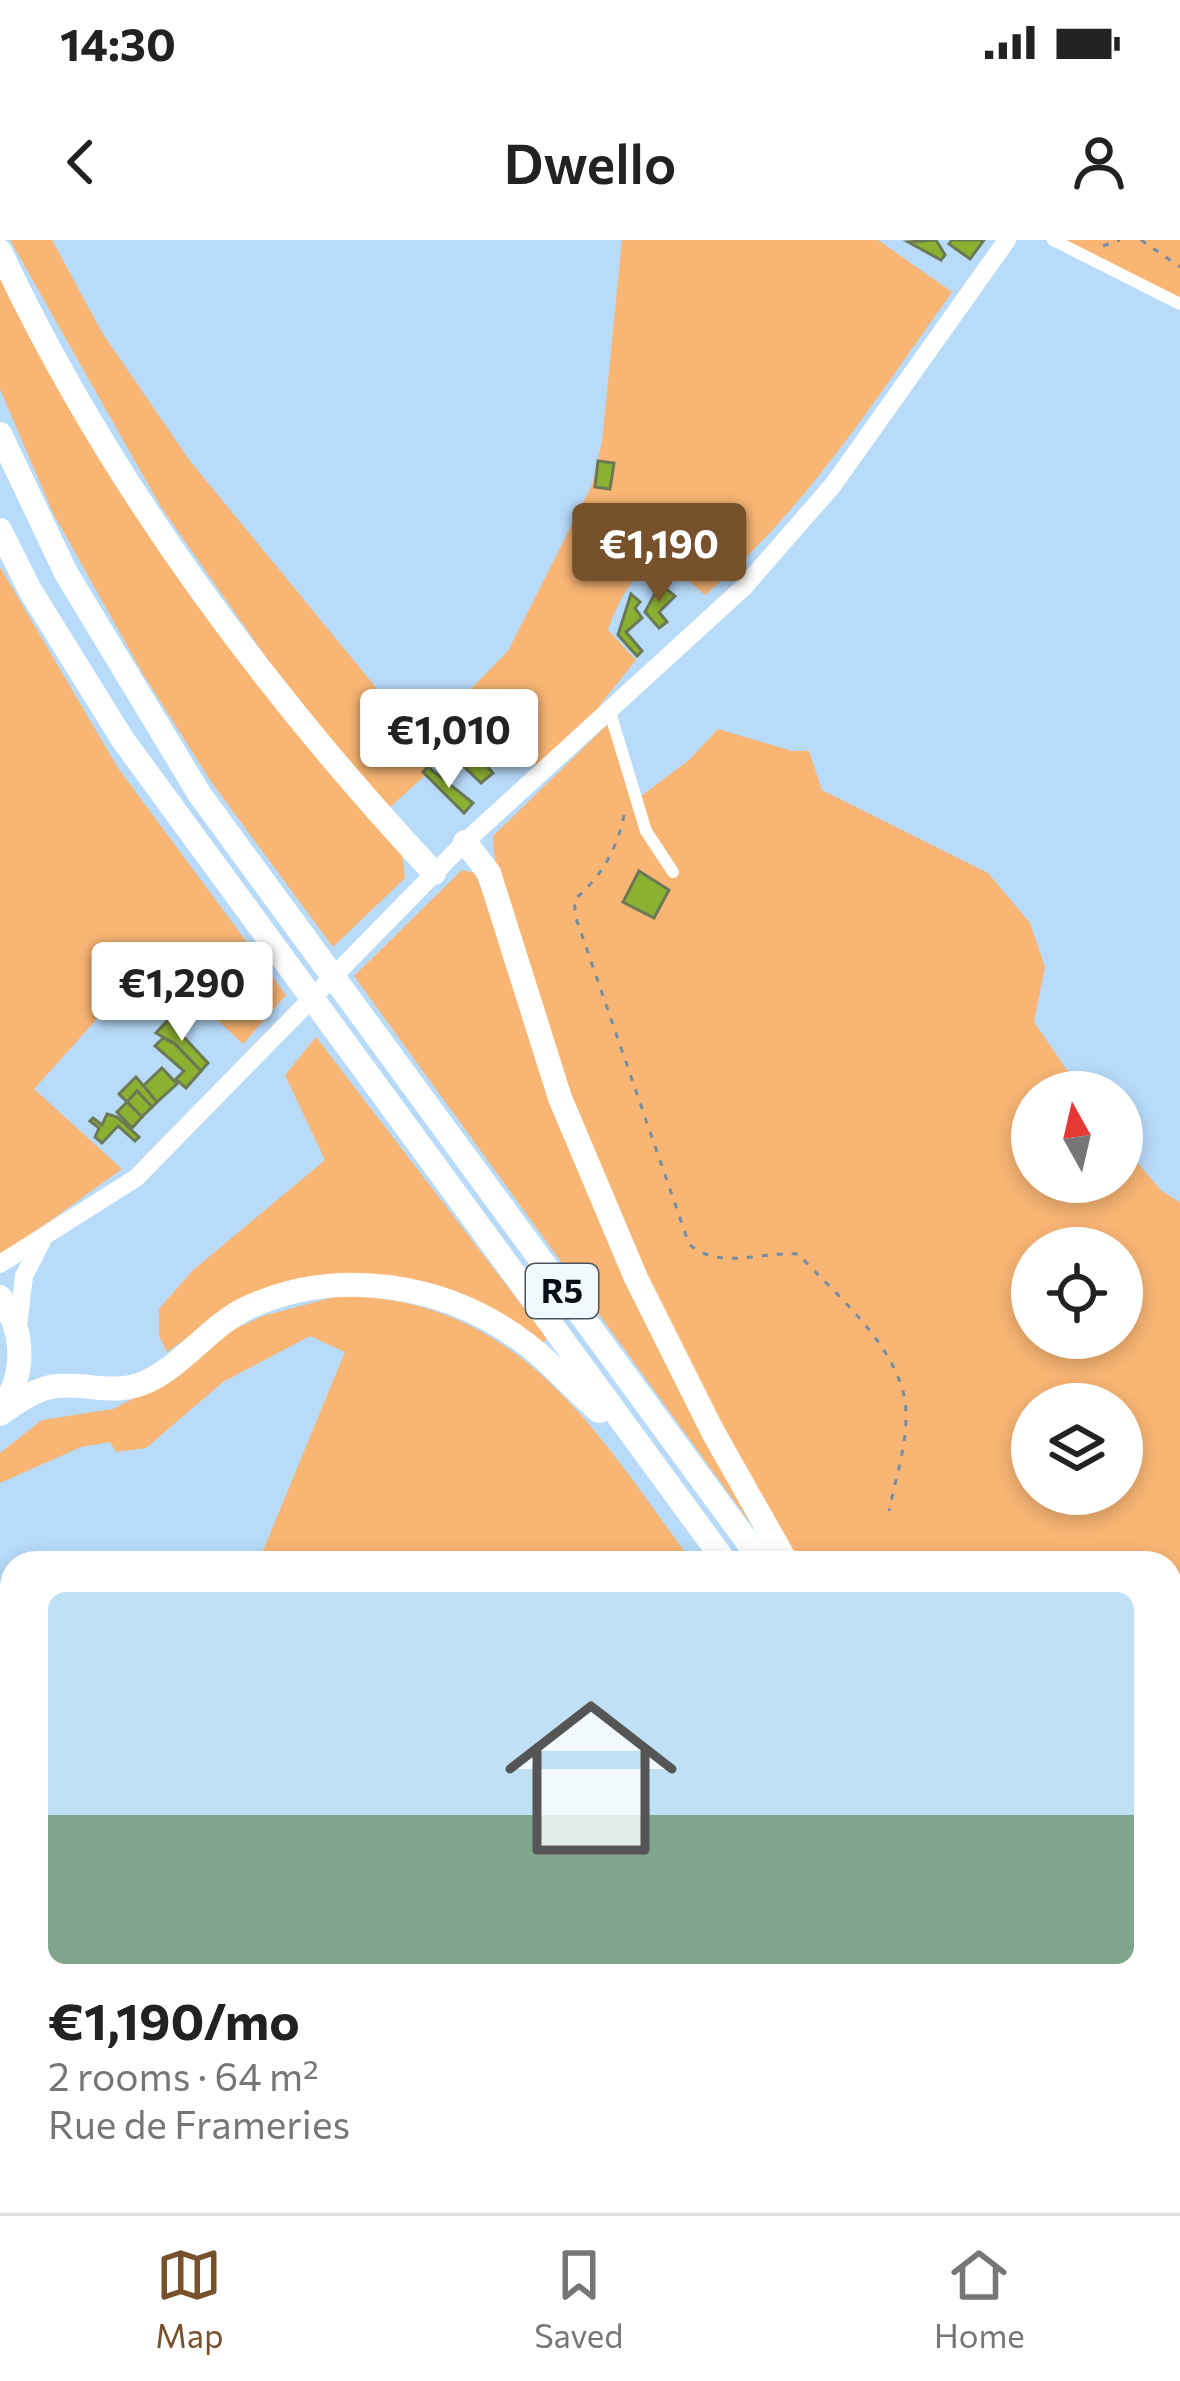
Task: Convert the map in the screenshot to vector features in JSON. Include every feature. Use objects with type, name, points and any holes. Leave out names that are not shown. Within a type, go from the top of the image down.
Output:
[{"type":"highway","points":[[0,251],[104,443],[209,603],[297,719],[434,873]]},
{"type":"highway","name":"R5","points":[[0,434],[66,573],[154,723],[361,1020],[754,1551]]},
{"type":"highway","name":"R5","points":[[0,530],[30,590],[123,740],[717,1551]]},
{"type":"highway","points":[[465,842],[489,873],[548,1064],[636,1278],[713,1432],[780,1551]]},
{"type":"highway","points":[[0,1412],[53,1386],[107,1391],[151,1380],[206,1333],[247,1308],[289,1292],[332,1284],[373,1284],[446,1301],[521,1340],[632,1436]]},
{"type":"highway","points":[[0,1297],[19,1337],[17,1380],[0,1412]]},
{"type":"main road","points":[[0,1264],[136,1178],[465,842],[744,587],[833,485],[1007,240]]},
{"type":"main road","points":[[19,1337],[20,1294],[42,1241]]},
{"type":"street","points":[[1053,240],[1180,304]]},
{"type":"street","points":[[609,709],[646,831],[673,872]]},
{"type":"path","points":[[1141,240],[1180,267]]},
{"type":"path","points":[[625,811],[616,848],[574,900],[576,918],[689,1244],[701,1254],[720,1258],[798,1254],[863,1320],[899,1382],[907,1412],[889,1511]]},
{"type":"shaded area","points":[[10,240],[52,240],[103,334],[190,461],[420,741],[508,651],[592,485],[602,442],[622,240],[878,240],[952,292],[807,490],[705,595],[659,555],[634,580],[608,630],[636,660],[600,705],[594,722],[542,771],[491,715],[387,810],[265,656],[161,507]]},
{"type":"shaded area","points":[[1062,240],[1180,240],[1180,305]]},
{"type":"shaded area","points":[[0,268],[82,421],[402,854],[405,878],[333,947],[212,783],[143,674],[53,513],[0,389]]},
{"type":"shaded area","points":[[0,567],[118,768],[286,995],[243,1044],[152,958],[34,1089],[122,1169],[0,1257]]},
{"type":"shaded area","points":[[607,725],[623,750],[637,799],[689,760],[718,729],[792,751],[809,751],[822,790],[988,873],[1030,923],[1045,967],[1034,1022],[1068,1071],[1011,1071],[1011,1203],[1143,1203],[1143,1169],[1180,1203],[1180,1551],[793,1551],[706,1396],[621,1220],[549,1038],[519,946],[493,836]]},
{"type":"shaded area","points":[[462,870],[475,873],[755,1521],[751,1524],[354,976]]},
{"type":"shaded area","points":[[316,1037],[547,1338],[541,1346],[411,1283],[224,1312],[167,1352],[159,1336],[159,1309],[192,1271],[325,1160],[285,1075]]},
{"type":"shaded area","points":[[338,1296],[402,1302],[457,1319],[505,1346],[548,1381],[623,1466],[684,1551],[263,1551],[345,1352],[310,1336],[223,1382],[146,1448],[116,1452],[110,1442],[81,1447],[0,1483],[0,1453],[42,1420],[113,1409],[168,1380],[230,1331],[263,1316]]},
{"type":"building","points":[[936,240],[945,255],[941,260],[908,242]]},
{"type":"building","points":[[952,240],[984,240],[970,259],[949,244]]},
{"type":"building","points":[[598,461],[614,463],[610,489],[595,487]]},
{"type":"building","points":[[660,584],[675,596],[659,612],[667,622],[659,628],[645,612]]},
{"type":"building","points":[[631,594],[640,602],[635,608],[642,618],[626,632],[642,651],[637,656],[618,635]]},
{"type":"building","points":[[470,747],[493,773],[481,783],[453,756]]},
{"type":"building","points":[[428,767],[473,803],[464,813],[423,772]]},
{"type":"building","points":[[639,871],[669,890],[654,918],[623,902]]},
{"type":"building","points":[[133,969],[152,977],[142,1000],[123,989]]},
{"type":"building","points":[[168,1020],[208,1063],[201,1071],[175,1044],[156,1033]]},
{"type":"building","points":[[163,1038],[201,1071],[186,1088],[176,1079],[184,1071],[155,1046]]},
{"type":"building","points":[[162,1068],[177,1084],[157,1102],[142,1087]]},
{"type":"building","points":[[136,1077],[157,1102],[152,1107],[137,1091],[127,1102],[119,1094]]},
{"type":"building","points":[[137,1091],[152,1107],[142,1117],[127,1102]]},
{"type":"building","points":[[127,1102],[142,1117],[132,1128],[117,1112]]},
{"type":"building","points":[[107,1114],[139,1137],[135,1141],[118,1126],[102,1143],[95,1137],[99,1128],[90,1121],[93,1118],[102,1125]]}]
